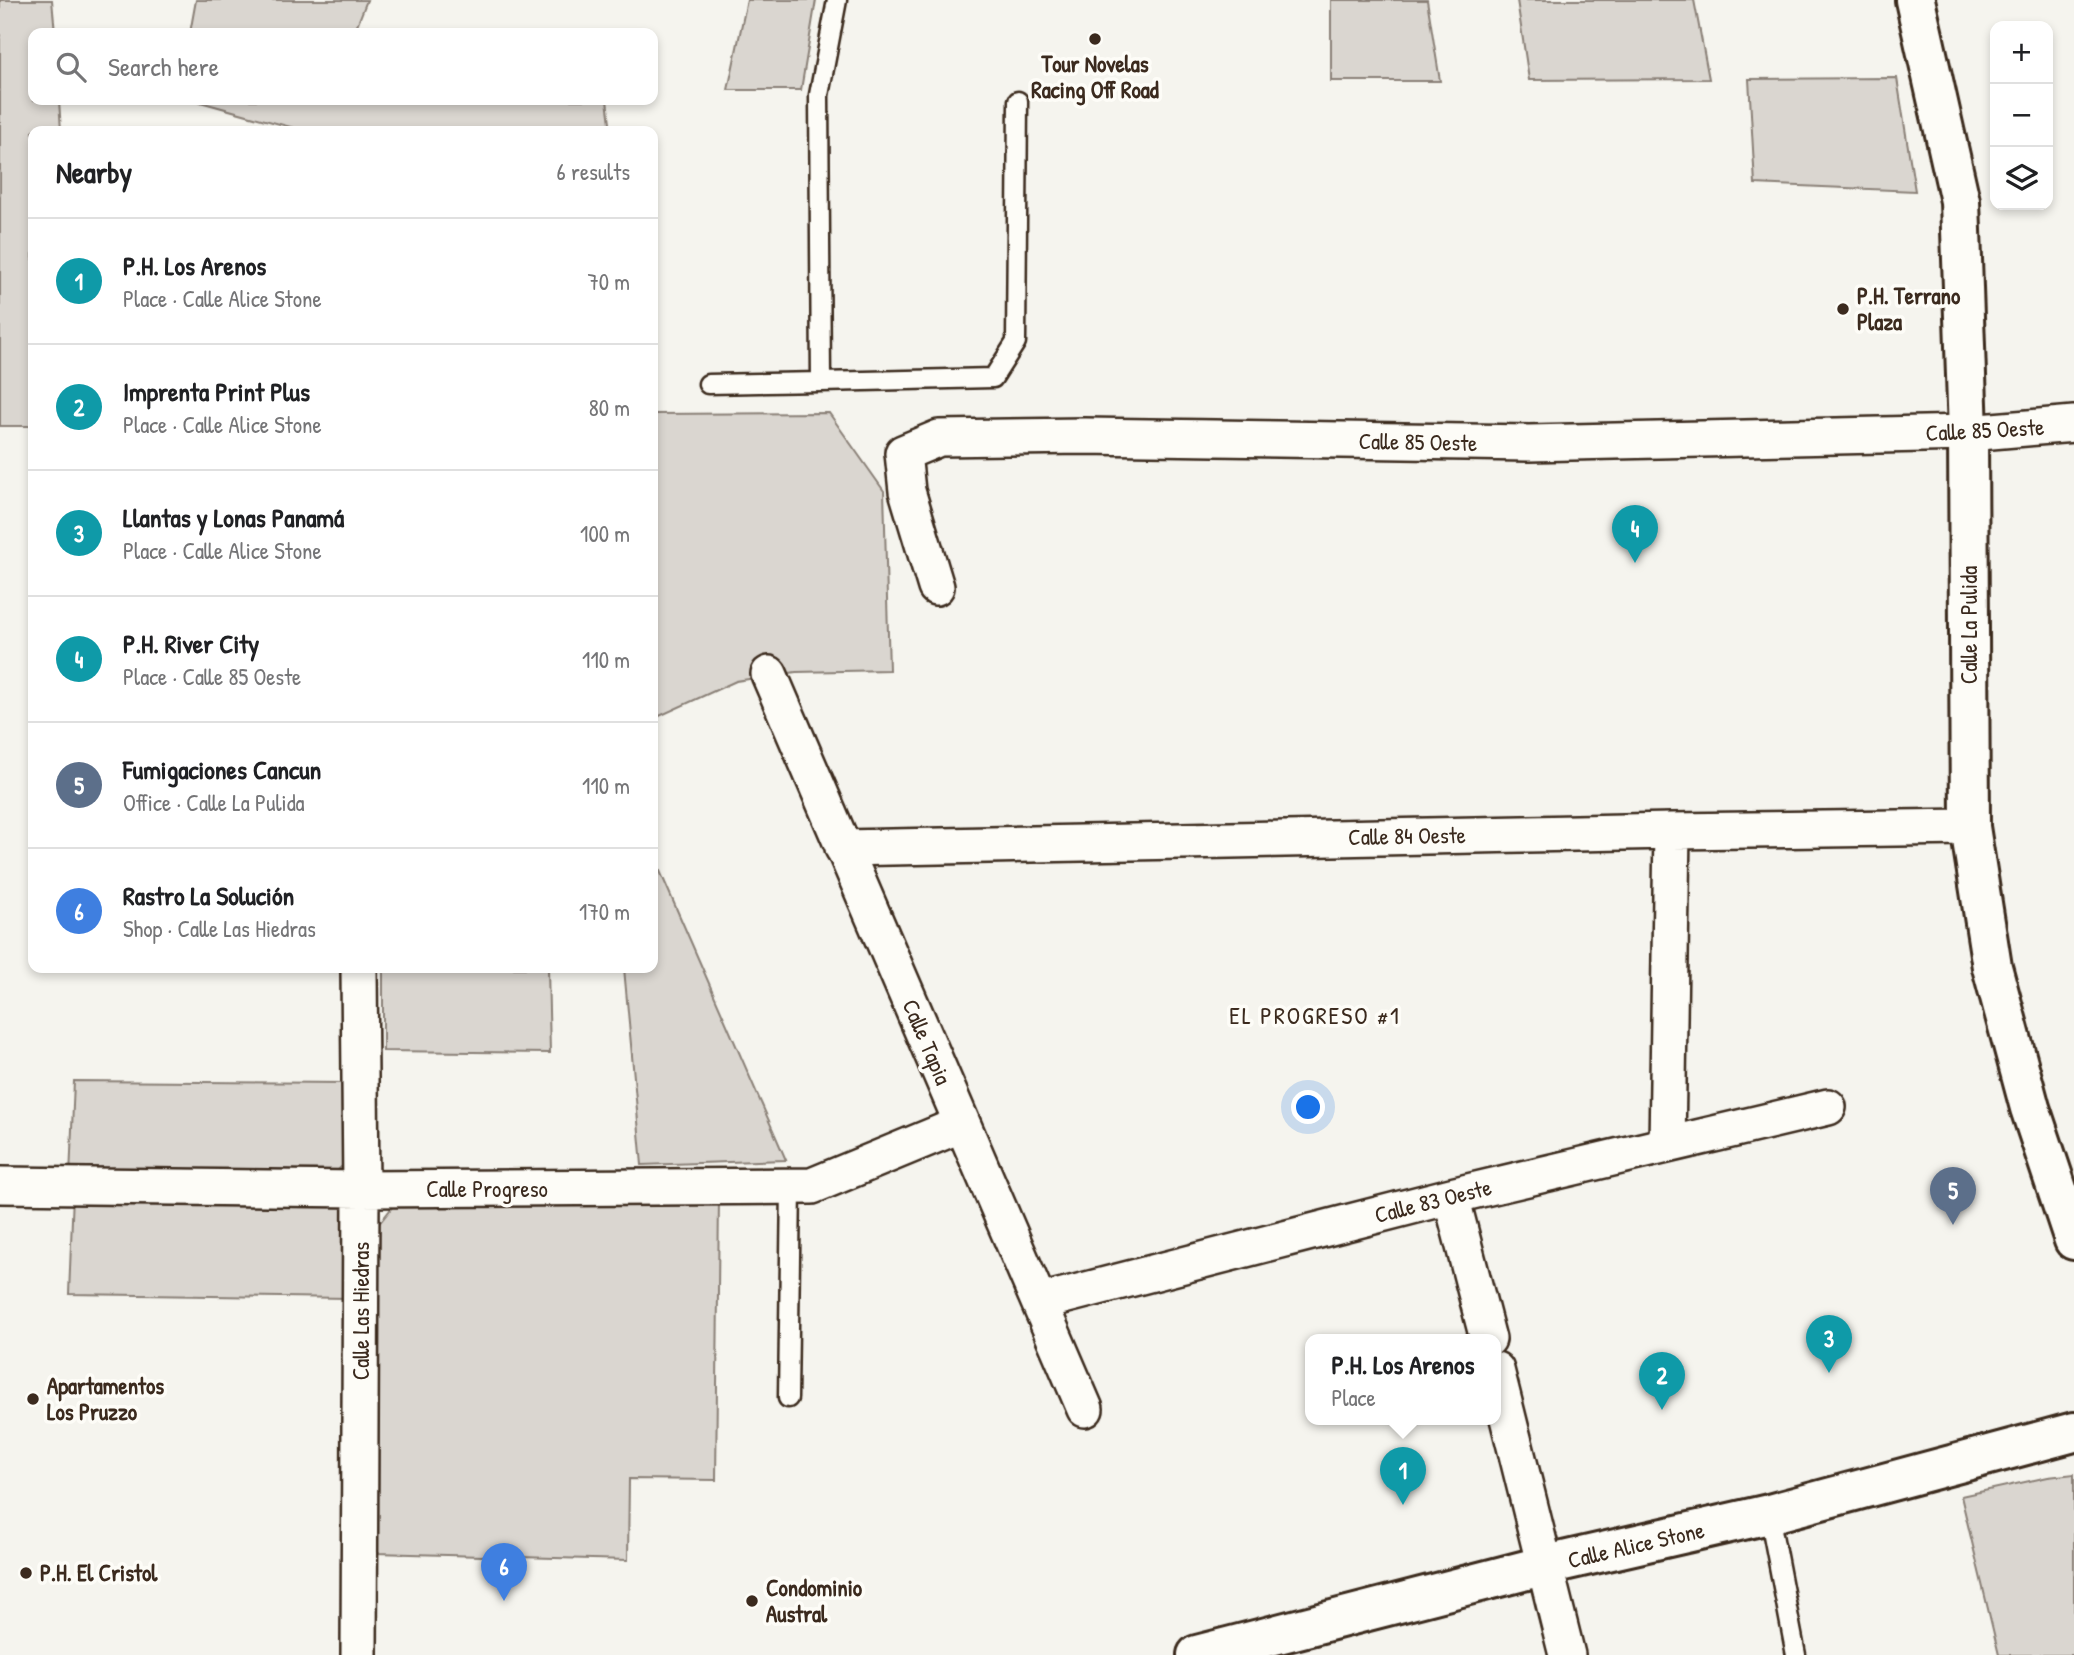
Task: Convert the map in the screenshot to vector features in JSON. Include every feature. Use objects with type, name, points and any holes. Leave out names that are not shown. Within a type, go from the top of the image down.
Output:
[{"type":"main road","name":"Calle La Pulida","points":[[1915,0],[1960,201],[1968,433],[1970,827],[1992,967],[2029,1108],[2074,1240]]},
{"type":"main road","name":"Calle Alice Stone","points":[[1197,1655],[1546,1565],[1769,1514],[2074,1432]]},
{"type":"street","name":"Calle 85 Oeste","points":[[936,587],[906,491],[903,453],[939,438],[1085,436],[1529,443],[1968,433],[2074,424]]},
{"type":"street","name":"Calle Tapia","points":[[769,674],[1085,1409]]},
{"type":"street","name":"Calle 84 Oeste","points":[[844,848],[1970,827]]},
{"type":"street","points":[[1667,1145],[1672,831]]},
{"type":"street","name":"Calle Las Hiedras","points":[[359,973],[359,1655]]},
{"type":"street","name":"Calle 83 Oeste","points":[[1040,1302],[1451,1196],[1828,1107]]},
{"type":"street","name":"Calle Progreso","points":[[0,1185],[361,1189],[812,1186],[962,1124]]},
{"type":"street","points":[[1451,1196],[1487,1334]]},
{"type":"street","points":[[1501,1390],[1567,1655]]},
{"type":"lane","points":[[821,382],[819,95],[837,0]]},
{"type":"lane","points":[[708,384],[993,377],[1016,342],[1018,101]]},
{"type":"lane","points":[[788,1398],[791,1186]]},
{"type":"lane","points":[[1769,1514],[1796,1655]]},
{"type":"shaded area","points":[[0,0],[52,0],[55,28],[28,28],[28,105],[59,105],[61,126],[28,126],[28,426],[0,426]]},
{"type":"shaded area","points":[[196,0],[367,0],[356,28],[191,28]]},
{"type":"shaded area","points":[[747,0],[816,0],[801,90],[728,90]]},
{"type":"shaded area","points":[[1331,0],[1427,0],[1440,81],[1331,81]]},
{"type":"shaded area","points":[[1517,0],[1694,0],[1709,79],[1529,80]]},
{"type":"shaded area","points":[[1897,78],[1915,191],[1755,184],[1749,79]]},
{"type":"shaded area","points":[[211,105],[608,105],[610,126],[287,126]]},
{"type":"shaded area","points":[[829,413],[884,491],[889,670],[796,672],[736,681],[658,717],[658,414]]},
{"type":"shaded area","points":[[658,866],[786,1160],[642,1165],[624,973],[658,973]]},
{"type":"shaded area","points":[[383,973],[548,973],[550,1053],[383,1051]]},
{"type":"shaded area","points":[[74,1081],[348,1083],[348,1160],[338,1170],[323,1177],[70,1177]]},
{"type":"shaded area","points":[[73,1194],[334,1199],[347,1207],[349,1298],[69,1294]]},
{"type":"shaded area","points":[[719,1197],[716,1480],[629,1479],[628,1560],[376,1553],[378,1225],[394,1205]]},
{"type":"shaded area","points":[[2074,1474],[2074,1655],[1999,1655],[1961,1496]]},
{"type":"place","name":"Tour Novelas Racing Off Road","points":[[1095,39]]},
{"type":"place","name":"P.H. Terrano Plaza","points":[[1843,309]]},
{"type":"place","name":"P.H. River City","points":[[1635,563]]},
{"type":"place","name":"Fumigaciones Cancun","points":[[1953,1225]]},
{"type":"place","name":"Llantas y Lonas Panamá","points":[[1829,1373]]},
{"type":"place","name":"Apartamentos Los Pruzzo","points":[[33,1399]]},
{"type":"place","name":"Imprenta Print Plus","points":[[1662,1410]]},
{"type":"place","name":"P.H. Los Arenos","points":[[1403,1505]]},
{"type":"place","name":"P.H. El Cristol","points":[[26,1573]]},
{"type":"place","name":"Rastro La Solución","points":[[504,1601]]},
{"type":"place","name":"Condominio Austral","points":[[752,1601]]},
{"type":"district","name":"EL PROGRESO #1","points":[[1315,1016]]}]
